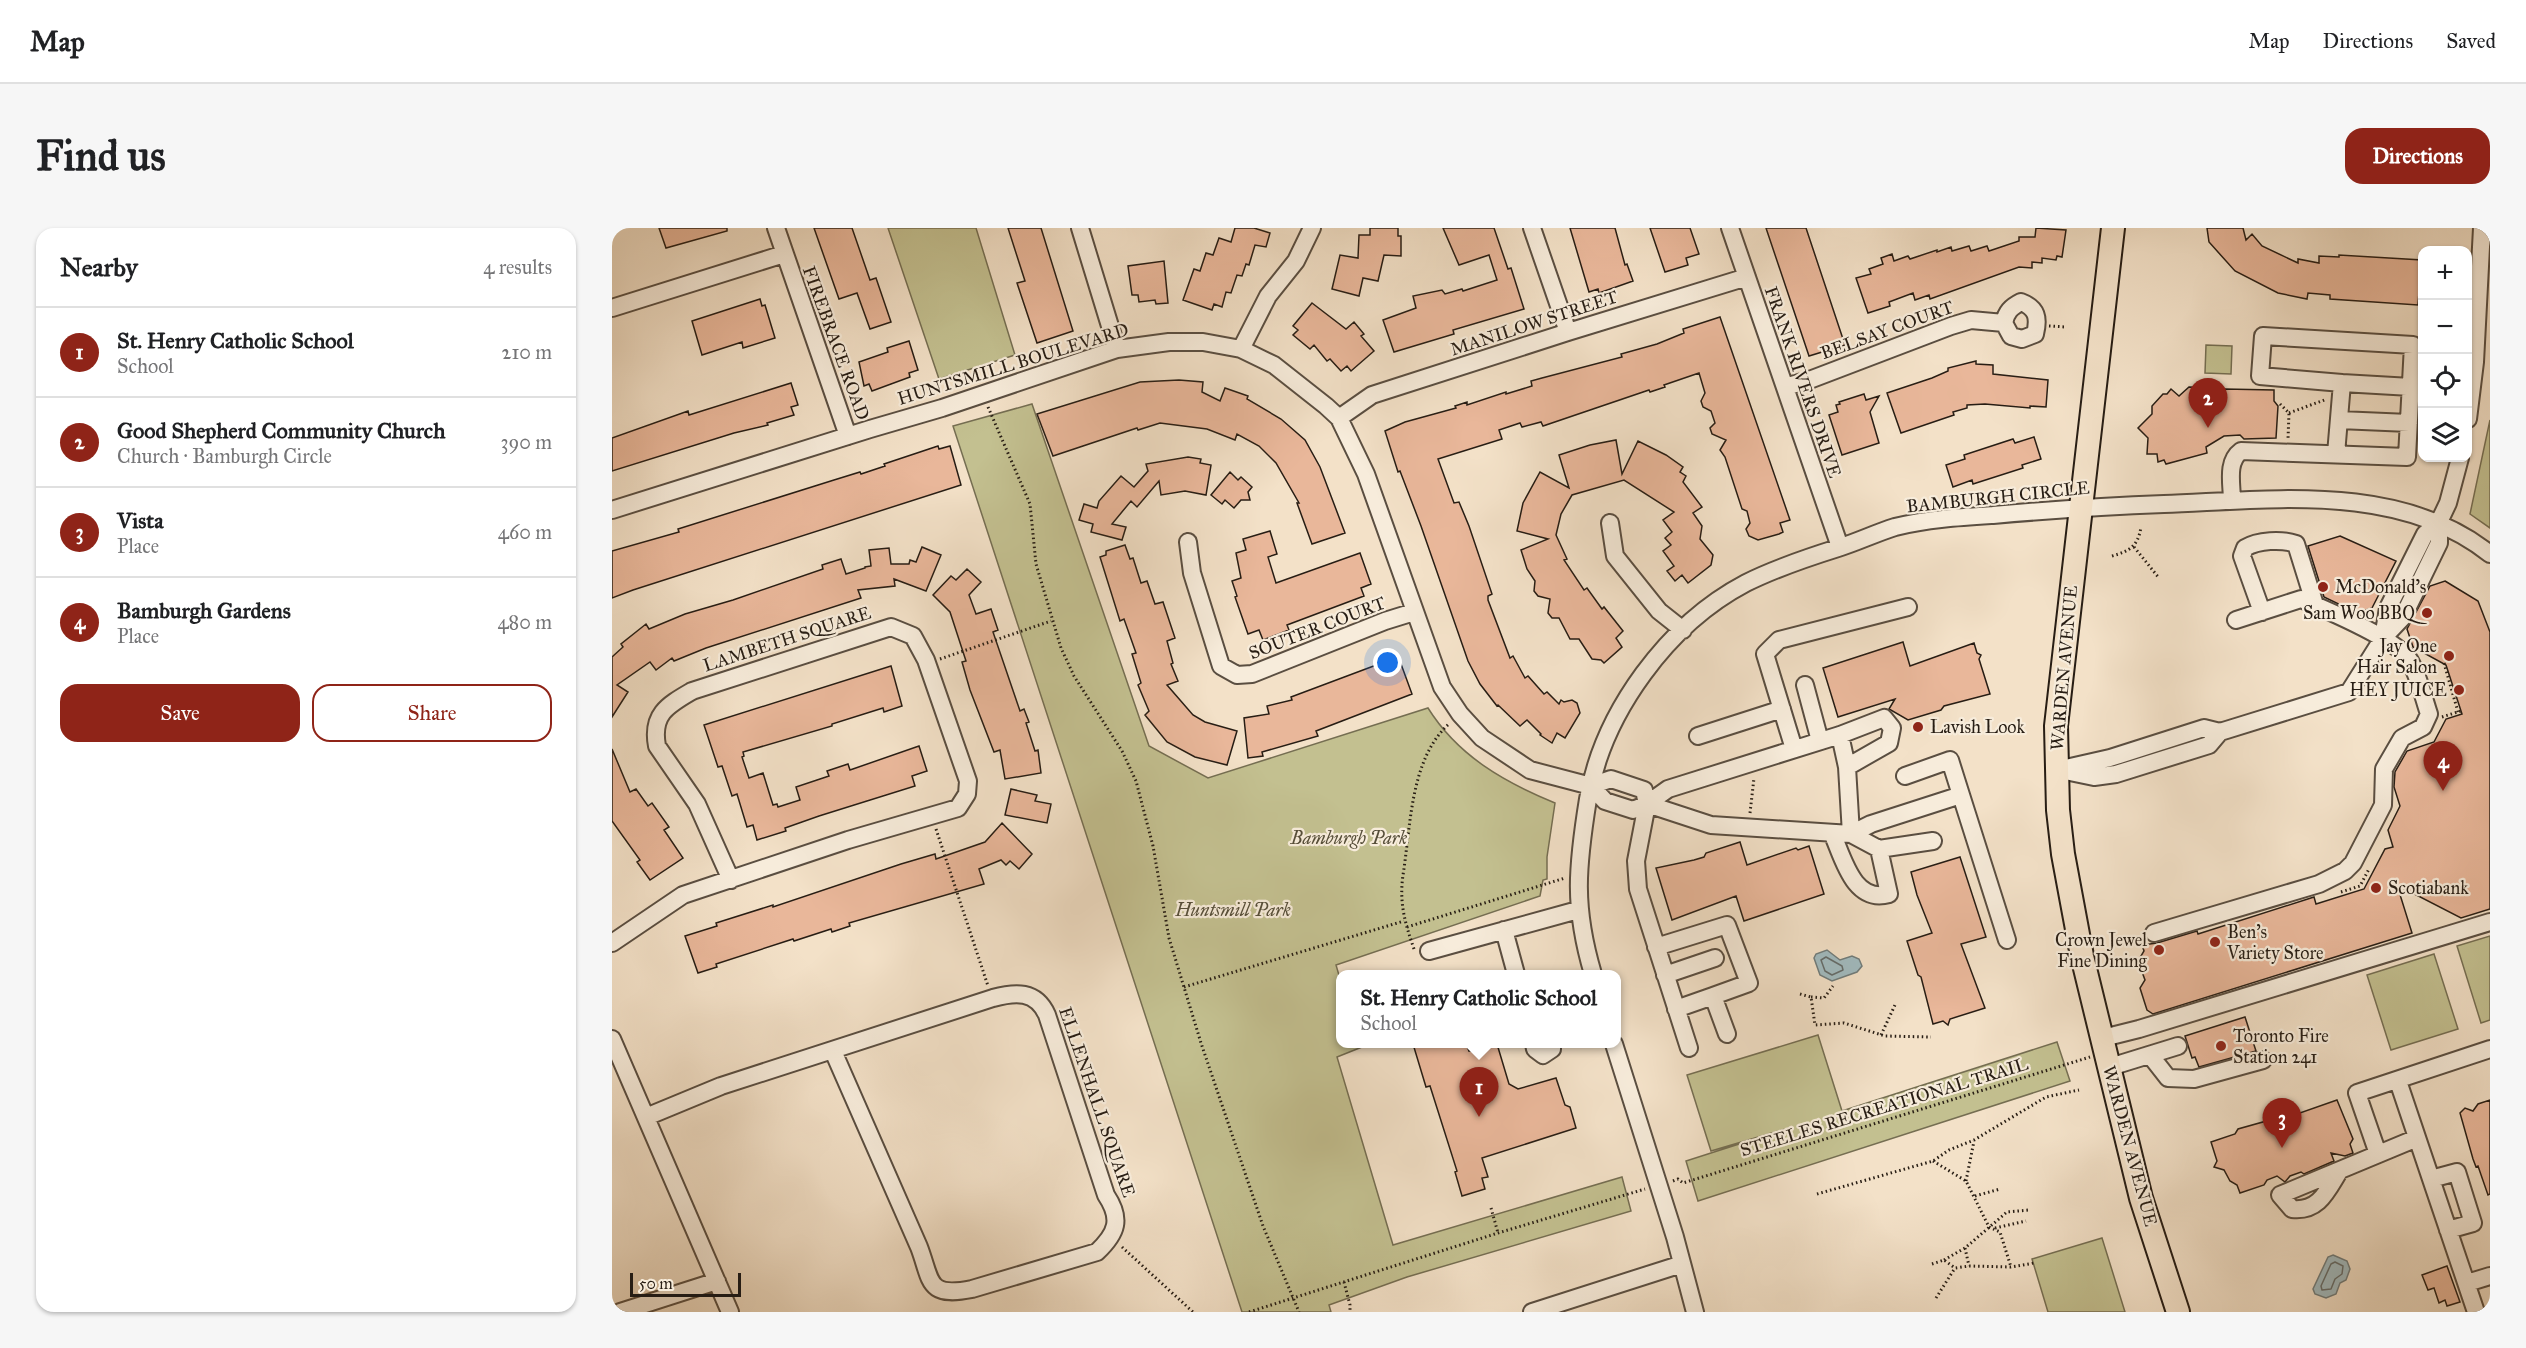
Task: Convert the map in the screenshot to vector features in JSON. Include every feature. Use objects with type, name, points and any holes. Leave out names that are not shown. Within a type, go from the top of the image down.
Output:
[{"type":"main road","name":"WARDEN AVENUE","points":[[2113,228],[2056,726],[2057,770],[2063,854],[2082,956],[2141,1198],[2178,1312]]},
{"type":"street","name":"FIREBRACE ROAD","points":[[776,228],[848,436]]},
{"type":"street","points":[[1080,228],[1117,349]]},
{"type":"street","points":[[1241,350],[1268,296],[1296,261],[1312,228]]},
{"type":"street","points":[[1532,228],[1568,332]]},
{"type":"street","name":"FRANK RIVERS DRIVE","points":[[1730,228],[1840,547]]},
{"type":"street","points":[[2472,380],[2475,362],[2482,228]]},
{"type":"street","points":[[612,308],[784,254]]},
{"type":"street","name":"MANILOW STREET","points":[[1339,418],[1372,395],[1747,278]]},
{"type":"street","name":"BELSAY COURT","points":[[1785,387],[1951,326],[1971,321],[2004,323]]},
{"type":"street","points":[[2232,501],[2231,464],[2241,451],[2408,457],[2409,423],[2417,388],[2413,345],[2263,336],[2260,376],[2417,388]]},
{"type":"street","name":"HUNTSMILL BOULEVARD","points":[[612,510],[982,394],[1117,349],[1138,345],[1203,342],[1241,350],[1274,365],[1319,399],[1339,418],[1366,474],[1442,687],[1460,714],[1482,738],[1530,770],[1590,786]]},
{"type":"street","points":[[2336,454],[2342,383]]},
{"type":"street","points":[[2339,420],[2409,423]]},
{"type":"street","points":[[2057,770],[2110,758],[2204,728],[2220,732],[2347,694],[2382,638],[2388,608],[2425,534],[2439,522],[2448,503],[2459,462]]},
{"type":"street","name":"BAMBURGH CIRCLE","points":[[1591,970],[1584,946],[1578,910],[1578,867],[1590,786],[1602,747],[1624,702],[1662,651],[1683,630],[1715,602],[1744,584],[1789,563],[1896,527],[1941,519],[2080,508],[2232,501],[2357,501],[2387,507],[2439,522],[2490,554]]},
{"type":"street","points":[[1610,523],[1615,556],[1659,611],[1683,630]]},
{"type":"street","points":[[2262,612],[2249,571],[2243,560],[2245,548],[2260,542],[2290,542],[2298,547],[2315,605]]},
{"type":"street","name":"SOUTER COURT","points":[[1188,543],[1192,573],[1221,666],[1238,675],[1252,674],[1385,621],[1414,612]]},
{"type":"street","points":[[2151,935],[2319,884],[2345,871],[2353,863],[2383,805],[2384,769],[2402,738],[2423,727],[2429,714],[2409,658],[2382,638],[2315,605],[2301,599],[2236,620]]},
{"type":"street","points":[[1794,750],[1765,654],[1779,640],[1908,607]]},
{"type":"street","name":"LAMBETH SQUARE","points":[[612,943],[683,895],[731,880],[848,840],[958,808],[967,795],[968,781],[926,660],[913,636],[891,627],[714,682],[669,704],[655,725],[657,746],[697,804],[731,880]]},
{"type":"street","points":[[1805,685],[1820,741]]},
{"type":"street","points":[[1698,736],[1782,709]]},
{"type":"street","points":[[1647,804],[1668,789],[1840,735],[1884,718],[1892,728],[1889,743],[1847,767]]},
{"type":"street","points":[[1840,735],[1847,767],[1851,834]]},
{"type":"street","points":[[1905,776],[1950,760],[2007,940]]},
{"type":"street","points":[[1590,786],[1611,780],[1644,790],[1647,804],[1636,861],[1638,889],[1689,1048]]},
{"type":"street","points":[[1851,834],[1871,824],[1961,795]]},
{"type":"street","points":[[1647,804],[1711,825],[1851,834],[1879,849],[1933,841]]},
{"type":"street","points":[[1832,833],[1853,881],[1865,893],[1879,897],[1889,894],[1879,849]]},
{"type":"street","points":[[1423,952],[1578,910]]},
{"type":"street","points":[[2106,1053],[2139,1029],[2490,922]]},
{"type":"street","points":[[1656,947],[1727,925],[1749,983],[1676,1009]]},
{"type":"street","points":[[1504,930],[1515,970]]},
{"type":"street","points":[[1665,975],[1715,958]]},
{"type":"street","name":"ELLENHALL SQUARE","points":[[646,1117],[721,1086],[1015,992],[1032,997],[1043,1006],[1106,1195],[1112,1204],[1115,1217],[1112,1238]]},
{"type":"street","points":[[1713,996],[1727,1034]]},
{"type":"street","points":[[612,1039],[730,1312]]},
{"type":"street","points":[[2106,1053],[2150,1055],[2178,1046]]},
{"type":"street","points":[[1535,1048],[1543,1055],[1552,1048]]},
{"type":"street","points":[[1615,1048],[1695,1312]]},
{"type":"street","points":[[2378,1154],[2357,1093],[2490,1049]]},
{"type":"street","points":[[833,1051],[919,1247],[925,1271],[931,1282],[941,1289],[953,1293],[972,1289],[1097,1252],[1112,1238]]},
{"type":"street","points":[[2150,1055],[2168,1078],[2194,1079],[2263,1060]]},
{"type":"street","points":[[2398,1081],[2476,1312]]},
{"type":"street","points":[[2340,1170],[2417,1138]]},
{"type":"street","points":[[2431,1179],[2457,1172],[2473,1223],[2448,1230]]},
{"type":"street","points":[[1532,1312],[1682,1264]]},
{"type":"street","points":[[2467,1283],[2490,1276]]},
{"type":"street","points":[[620,1312],[717,1281]]},
{"type":"path","points":[[982,394],[1030,504],[1036,564],[1052,621],[1074,676],[1122,751],[1136,781],[1153,846],[1170,938],[1184,987],[1263,1226],[1299,1312]]},
{"type":"path","points":[[2289,413],[2332,397]]},
{"type":"path","points":[[2280,404],[2289,413],[2288,441]]},
{"type":"path","points":[[2112,556],[2134,547],[2139,540],[2141,528]]},
{"type":"path","points":[[2134,547],[2159,578]]},
{"type":"path","points":[[926,660],[936,660],[1052,621]]},
{"type":"path","points":[[2444,663],[2458,712]]},
{"type":"path","points":[[1423,952],[1404,921],[1401,891],[1419,770],[1433,741],[1460,714]]},
{"type":"path","points":[[1749,827],[1756,761]]},
{"type":"path","points":[[931,815],[993,998]]},
{"type":"path","points":[[1407,927],[1551,883]]},
{"type":"path","points":[[1184,987],[1404,921]]},
{"type":"path","points":[[2119,946],[2151,935]]},
{"type":"path","points":[[1800,994],[1824,998],[1833,986]]},
{"type":"path","points":[[1811,997],[1815,1025],[1844,1023],[1881,1035],[1931,1037]]},
{"type":"path","points":[[1881,1035],[1895,1005]]},
{"type":"path","name":"STEELES RECREATIONAL TRAIL","points":[[1671,1181],[1678,1179],[1683,1183],[2106,1053]]},
{"type":"path","points":[[1817,1194],[1933,1161],[1949,1150],[1974,1140],[2046,1097],[2079,1090]]},
{"type":"path","points":[[1966,1181],[1974,1140]]},
{"type":"path","points":[[1933,1161],[1966,1181],[1991,1228],[2001,1232],[2011,1268]]},
{"type":"path","points":[[1249,1312],[1645,1189]]},
{"type":"path","points":[[1975,1196],[2000,1189]]},
{"type":"path","points":[[1491,1209],[1498,1233]]},
{"type":"path","points":[[1932,1264],[1965,1248],[2007,1212],[2029,1210]]},
{"type":"path","points":[[1991,1228],[2026,1221]]},
{"type":"path","points":[[1112,1238],[1193,1312]]},
{"type":"path","points":[[1965,1248],[1969,1266]]},
{"type":"path","points":[[1944,1260],[1955,1268],[1969,1266],[2011,1268],[2034,1263]]},
{"type":"path","points":[[1936,1298],[1955,1268]]},
{"type":"path","points":[[1344,1282],[1350,1312]]},
{"type":"green space","points":[[888,228],[976,228],[1015,355],[939,379]]},
{"type":"green space","points":[[2206,345],[2232,346],[2231,374],[2205,373]]},
{"type":"green space","name":"Huntsmill Park","points":[[1032,404],[1149,746],[1208,778],[1428,708],[1453,740],[1484,766],[1518,786],[1555,803],[1547,857],[1547,879],[1543,880],[1540,896],[1336,965],[1336,1048],[1360,1048],[1337,1057],[1393,1245],[1622,1177],[1631,1211],[1407,1277],[1329,1305],[1331,1312],[1242,1312],[953,426]]},
{"type":"green space","points":[[2490,420],[2490,528],[2470,514]]},
{"type":"green space","points":[[2490,936],[2490,1020],[2481,1023],[2457,946]]},
{"type":"green space","points":[[2434,954],[2458,1029],[2391,1050],[2367,975]]},
{"type":"green space","points":[[1818,1035],[1842,1111],[2057,1042],[2070,1081],[1698,1201],[1686,1161],[1789,1128],[1711,1151],[1687,1075]]},
{"type":"green space","points":[[2102,1238],[2125,1312],[2048,1312],[2032,1259]]},
{"type":"water","points":[[1827,950],[1840,960],[1852,956],[1859,959],[1862,966],[1857,972],[1832,981],[1820,975],[1814,958],[1816,954]]},
{"type":"water","points":[[2333,1255],[2347,1261],[2350,1269],[2346,1280],[2340,1283],[2336,1294],[2326,1298],[2315,1294],[2313,1289],[2328,1257]]},
{"type":"building","points":[[659,228],[727,228],[727,231],[666,248]]},
{"type":"building","points":[[814,228],[852,228],[870,280],[876,278],[891,322],[870,329],[857,293],[839,299]]},
{"type":"building","points":[[1008,228],[1041,228],[1073,331],[1037,343],[1017,283],[1025,281]]},
{"type":"building","points":[[1235,228],[1254,228],[1270,233],[1266,247],[1255,245],[1249,265],[1246,264],[1242,276],[1237,275],[1231,293],[1226,292],[1222,307],[1214,304],[1212,310],[1183,300],[1194,269],[1200,271],[1206,253],[1213,255],[1219,238],[1231,242]]},
{"type":"building","points":[[1370,228],[1398,228],[1398,236],[1401,236],[1401,256],[1384,255],[1378,281],[1363,278],[1359,296],[1332,289],[1340,255],[1358,258],[1359,235],[1370,235]]},
{"type":"building","points":[[1443,228],[1494,228],[1508,269],[1511,268],[1524,309],[1453,330],[1454,334],[1394,352],[1383,320],[1416,308],[1413,296],[1442,290],[1445,294],[1462,289],[1463,291],[1497,280],[1489,255],[1459,265]]},
{"type":"building","points":[[1570,228],[1615,228],[1625,265],[1627,264],[1633,281],[1599,293],[1598,289],[1589,292]]},
{"type":"building","points":[[1650,228],[1690,228],[1699,254],[1686,258],[1688,265],[1665,272]]},
{"type":"building","points":[[1766,228],[1806,228],[1845,345],[1809,356]]},
{"type":"building","points":[[2036,228],[2066,230],[2062,257],[2057,256],[2056,260],[2042,258],[2042,263],[2032,262],[2032,268],[2019,267],[1930,299],[1929,295],[1915,300],[1913,293],[1889,302],[1890,306],[1868,313],[1856,278],[1871,274],[1869,269],[1883,264],[1881,258],[1892,254],[1894,261],[1908,256],[1910,259],[1951,247],[1952,251],[1969,246],[1971,251],[1987,246],[1989,251],[2019,241],[2019,237],[2035,237]]},
{"type":"building","points":[[2207,228],[2243,228],[2246,240],[2252,234],[2262,246],[2298,263],[2298,259],[2319,263],[2319,256],[2339,257],[2339,255],[2418,260],[2418,305],[2330,299],[2330,295],[2308,293],[2307,299],[2278,293],[2235,271],[2209,242]]},
{"type":"building","points":[[1164,261],[1168,303],[1156,304],[1155,300],[1139,302],[1138,295],[1132,295],[1128,266]]},
{"type":"building","points":[[760,299],[762,306],[765,305],[775,338],[743,348],[742,342],[702,355],[692,321]]},
{"type":"building","points":[[1312,303],[1346,329],[1354,322],[1364,334],[1361,336],[1374,351],[1351,371],[1347,366],[1341,371],[1330,359],[1327,361],[1314,345],[1310,349],[1293,335],[1298,330],[1293,326]]},
{"type":"building","points":[[1720,317],[1790,520],[1780,523],[1783,532],[1758,540],[1749,536],[1746,529],[1750,523],[1747,511],[1742,509],[1725,457],[1720,450],[1726,440],[1712,434],[1710,428],[1715,423],[1711,411],[1703,407],[1701,401],[1705,393],[1699,373],[1664,385],[1665,387],[1650,392],[1649,390],[1543,426],[1541,422],[1522,427],[1520,423],[1499,430],[1502,439],[1438,459],[1454,503],[1459,502],[1469,526],[1492,594],[1488,596],[1488,600],[1510,658],[1513,656],[1525,678],[1528,676],[1544,694],[1547,692],[1559,704],[1561,700],[1564,702],[1572,700],[1577,703],[1580,713],[1565,738],[1557,733],[1552,743],[1540,735],[1527,720],[1520,726],[1497,706],[1480,684],[1468,661],[1385,431],[1405,422],[1456,408],[1455,406],[1467,402],[1467,405],[1532,386],[1531,381],[1622,357],[1621,354],[1657,344],[1684,333],[1683,329]]},
{"type":"building","points":[[909,341],[918,370],[909,373],[910,377],[872,391],[869,384],[864,386],[859,362],[888,352],[887,348]]},
{"type":"building","points":[[1976,361],[1976,364],[1993,365],[1993,374],[2048,380],[2046,407],[1967,405],[1967,408],[1953,412],[1954,415],[1901,433],[1887,393],[1932,378],[1948,371],[1948,368]]},
{"type":"building","points":[[1179,380],[1203,382],[1202,392],[1220,401],[1225,388],[1248,396],[1247,399],[1281,419],[1305,440],[1320,467],[1345,533],[1312,544],[1297,503],[1299,503],[1276,463],[1259,446],[1237,434],[1235,440],[1207,429],[1160,423],[1138,430],[1137,428],[1053,456],[1037,414],[1140,382]]},
{"type":"building","points":[[791,383],[798,405],[791,407],[794,415],[767,423],[768,425],[734,433],[612,471],[612,438],[688,411],[689,415]]},
{"type":"building","points":[[2189,387],[2213,388],[2219,394],[2224,389],[2274,390],[2274,401],[2278,406],[2276,438],[2244,439],[2240,435],[2224,436],[2206,447],[2207,453],[2166,464],[2164,460],[2158,462],[2157,454],[2147,454],[2148,438],[2138,428],[2152,414],[2152,406],[2163,394],[2167,394],[2171,389],[2179,396]]},
{"type":"building","points":[[1864,394],[1866,400],[1879,396],[1870,412],[1879,443],[1842,455],[1829,415],[1838,412],[1836,405],[1840,404],[1839,402]]},
{"type":"building","points":[[2034,437],[2041,459],[2022,465],[2023,468],[1973,484],[1972,480],[1953,487],[1946,465],[1965,459],[1964,455],[2013,439],[2015,443]]},
{"type":"building","points":[[1616,440],[1622,474],[1638,441],[1666,455],[1683,467],[1680,472],[1686,476],[1683,482],[1702,507],[1693,513],[1702,526],[1700,539],[1713,555],[1711,565],[1688,583],[1682,575],[1675,581],[1667,571],[1674,566],[1663,551],[1671,545],[1665,538],[1672,532],[1663,520],[1674,512],[1624,480],[1572,495],[1561,514],[1556,535],[1567,559],[1564,560],[1584,590],[1587,588],[1602,609],[1604,607],[1623,631],[1616,638],[1622,647],[1604,663],[1601,660],[1592,659],[1579,639],[1570,639],[1559,618],[1552,618],[1548,613],[1550,599],[1538,596],[1534,591],[1535,581],[1527,569],[1521,550],[1548,539],[1517,531],[1523,503],[1540,472],[1569,488],[1559,455]]},
{"type":"building","points":[[938,446],[939,449],[950,446],[961,485],[612,598],[612,551],[679,532],[678,529],[834,480],[860,472],[861,474]]},
{"type":"building","points":[[1188,457],[1201,459],[1200,463],[1211,465],[1206,495],[1185,491],[1161,495],[1159,481],[1137,507],[1131,501],[1112,524],[1126,527],[1122,540],[1091,532],[1093,524],[1079,520],[1084,504],[1097,508],[1099,501],[1121,476],[1134,487],[1148,471],[1146,464]]},
{"type":"building","points":[[1230,472],[1238,480],[1241,477],[1252,487],[1248,492],[1250,500],[1241,500],[1234,508],[1225,500],[1222,504],[1211,495]]},
{"type":"building","points":[[1270,531],[1277,554],[1268,557],[1276,583],[1360,553],[1371,584],[1361,588],[1364,596],[1287,625],[1289,630],[1263,640],[1259,630],[1248,634],[1232,581],[1241,578],[1236,553],[1246,550],[1243,539]]},
{"type":"building","points":[[2340,536],[2396,561],[2372,608],[2357,613],[2324,597],[2308,546]]},
{"type":"building","points":[[1125,545],[1130,559],[1133,558],[1141,583],[1147,581],[1155,604],[1163,602],[1175,638],[1167,641],[1173,663],[1171,664],[1178,681],[1167,685],[1193,715],[1205,722],[1237,731],[1227,765],[1195,757],[1167,742],[1145,715],[1149,711],[1138,685],[1141,683],[1132,654],[1136,653],[1124,619],[1120,621],[1100,557],[1106,555],[1106,551]]},
{"type":"building","points":[[922,547],[941,555],[926,591],[894,579],[895,586],[858,590],[861,598],[706,648],[674,661],[672,658],[656,670],[650,662],[617,685],[628,692],[612,717],[612,657],[623,647],[621,644],[646,624],[649,629],[685,614],[823,569],[822,565],[841,559],[846,574],[865,568],[871,566],[869,550],[889,548],[891,564],[909,564],[910,560],[916,562]]},
{"type":"building","points":[[967,569],[981,582],[969,595],[976,614],[991,609],[998,630],[993,632],[1020,711],[1024,709],[1029,722],[1026,723],[1035,751],[1038,750],[1041,773],[1005,779],[1000,750],[994,752],[970,690],[962,662],[966,661],[950,612],[933,595],[951,576],[956,580]]},
{"type":"building","points":[[2445,581],[2478,601],[2490,632],[2490,909],[2461,918],[2397,885],[2412,933],[2153,1014],[2147,1010],[2140,988],[2145,980],[2138,961],[2144,951],[2142,945],[2197,931],[2198,934],[2314,897],[2316,904],[2364,889],[2385,849],[2393,847],[2388,830],[2400,806],[2394,787],[2395,772],[2407,751],[2434,742],[2446,719],[2462,714],[2446,665],[2413,647],[2407,629],[2430,586]]},
{"type":"building","points":[[1903,642],[1910,666],[1974,643],[1977,653],[1981,655],[1979,659],[1990,694],[1944,706],[1941,710],[1908,720],[1889,709],[1895,699],[1838,717],[1823,668]]},
{"type":"building","points":[[1387,661],[1390,668],[1401,664],[1412,694],[1316,731],[1318,736],[1262,752],[1263,756],[1248,758],[1244,718],[1269,714],[1267,706],[1292,700],[1291,697]]},
{"type":"building","points":[[891,666],[902,706],[884,712],[883,708],[832,724],[832,726],[743,752],[742,757],[749,778],[763,773],[773,805],[777,804],[778,807],[800,800],[796,787],[829,776],[827,771],[848,764],[850,770],[919,746],[927,771],[912,776],[915,786],[819,816],[785,828],[786,831],[757,840],[753,825],[747,827],[737,794],[732,796],[722,766],[718,767],[704,725]]},
{"type":"building","points":[[612,749],[630,792],[636,789],[648,806],[652,803],[669,827],[664,830],[683,858],[650,880],[637,862],[640,860],[612,821]]},
{"type":"building","points":[[1011,789],[1037,795],[1035,801],[1051,804],[1047,823],[1005,815]]},
{"type":"building","points":[[1002,823],[1032,854],[1019,869],[1010,861],[1006,865],[1001,860],[979,869],[984,884],[849,923],[850,926],[832,932],[831,929],[794,941],[793,939],[716,964],[717,967],[698,973],[685,936],[717,926],[716,923],[773,905],[773,907],[901,864],[935,854],[936,859],[985,842]]},
{"type":"building","points":[[1740,842],[1747,865],[1796,848],[1798,850],[1809,846],[1824,894],[1744,921],[1736,896],[1672,920],[1656,868],[1704,857],[1706,853]]},
{"type":"building","points":[[1960,857],[1986,937],[1961,944],[1985,1008],[1950,1019],[1948,1025],[1943,1021],[1933,1024],[1921,977],[1918,975],[1907,941],[1932,933],[1917,895],[1911,872]]},
{"type":"building","name":"Toronto Fire Station 241","points":[[2245,1017],[2256,1051],[2199,1067],[2195,1057],[2192,1058],[2185,1036]]},
{"type":"building","points":[[1414,1048],[1468,1048],[1469,1051],[1498,1048],[1509,1084],[1518,1089],[1556,1078],[1565,1105],[1570,1107],[1576,1128],[1482,1158],[1488,1177],[1482,1178],[1485,1189],[1462,1196],[1455,1172],[1457,1171],[1430,1086],[1426,1087]]},
{"type":"building","points":[[2337,1100],[2353,1139],[2350,1144],[2353,1153],[2345,1156],[2331,1153],[2334,1161],[2304,1174],[2301,1172],[2290,1176],[2285,1182],[2277,1176],[2267,1180],[2264,1185],[2240,1193],[2237,1185],[2230,1181],[2224,1170],[2214,1167],[2217,1161],[2211,1142],[2235,1134],[2238,1129],[2277,1118],[2281,1113],[2292,1109],[2300,1113]]},
{"type":"building","points":[[2490,1100],[2490,1194],[2488,1195],[2478,1166],[2476,1167],[2473,1159],[2460,1113],[2465,1108],[2473,1111],[2478,1104]]},
{"type":"building","points":[[2447,1266],[2460,1302],[2447,1306],[2445,1300],[2439,1303],[2434,1288],[2428,1290],[2422,1275]]},
{"type":"place","name":"Good Shepherd Community Church","points":[[2208,428]]},
{"type":"place","name":"McDonald's","points":[[2323,587]]},
{"type":"place","name":"Sam Woo BBQ","points":[[2427,613]]},
{"type":"place","name":"Jay One Hair Salon","points":[[2449,656]]},
{"type":"place","name":"HEY JUICE","points":[[2459,690]]},
{"type":"place","name":"Lavish Look","points":[[1918,727]]},
{"type":"place","name":"Bamburgh Gardens","points":[[2443,791]]},
{"type":"place","name":"Scotiabank","points":[[2376,888]]},
{"type":"place","name":"Ben's Variety Store","points":[[2215,942]]},
{"type":"place","name":"Crown Jewel Fine Dining","points":[[2159,950]]},
{"type":"place","name":"Toronto Fire Station 241","points":[[2221,1046]]},
{"type":"place","name":"St. Henry Catholic School","points":[[1479,1117]]},
{"type":"place","name":"Vista","points":[[2282,1148]]},
{"type":"park label","name":"Bamburgh Park","points":[[1349,838]]}]
